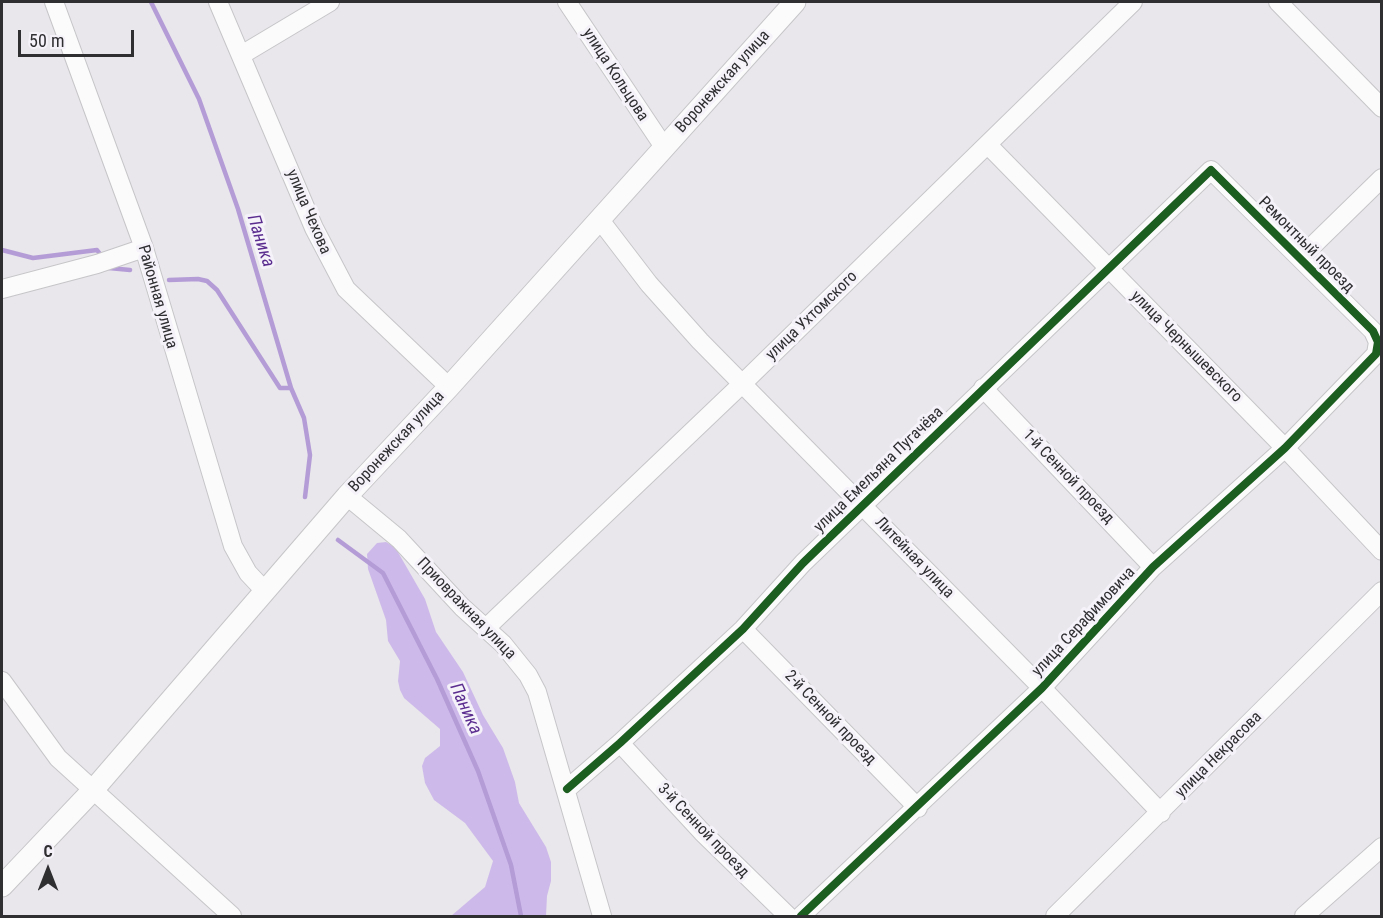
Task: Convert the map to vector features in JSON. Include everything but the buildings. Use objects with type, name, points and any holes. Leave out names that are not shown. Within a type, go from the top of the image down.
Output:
[{"type":"street","name":"Районная улица","points":[[54,2],[144,248],[233,546],[248,573],[264,590]]},
{"type":"street","name":"улица Чехова","points":[[218,2],[243,54],[314,228],[346,289],[448,387]]},
{"type":"street","points":[[243,54],[330,2]]},
{"type":"street","name":"улица Кольцова","points":[[567,2],[664,147]]},
{"type":"street","name":"Воронежская улица","points":[[2,886],[94,789],[347,496],[600,220],[795,2]]},
{"type":"street","name":"улица Ухтомского","points":[[486,628],[988,146],[1133,2]]},
{"type":"street","points":[[1278,2],[1382,108]]},
{"type":"street","name":"улица Чернышевского","points":[[988,146],[1286,448],[1382,551]]},
{"type":"street","name":"улица Емельяна Пугачёва","points":[[567,789],[743,629],[803,563],[1210,170]]},
{"type":"street","name":"Ремонтный проезд","points":[[1210,170],[1373,331],[1378,342]]},
{"type":"street","points":[[1300,258],[1382,178]]},
{"type":"street","name":"Литейная улица","points":[[600,220],[650,284],[700,341],[1042,688],[1161,813]]},
{"type":"street","points":[[2,289],[97,264],[144,248]]},
{"type":"street","name":"улица Серафимовича","points":[[801,916],[918,808],[1042,688],[1153,567],[1286,448],[1376,354],[1378,342]]},
{"type":"street","name":"1-й Сенной проезд","points":[[983,388],[1153,567]]},
{"type":"street","name":"Приовражная улица","points":[[347,496],[399,539],[462,607],[486,628],[519,663],[537,692],[602,916]]},
{"type":"street","name":"улица Некрасова","points":[[1055,916],[1382,591]]},
{"type":"street","name":"2-й Сенной проезд","points":[[743,629],[918,808]]},
{"type":"street","points":[[2,681],[58,758],[94,789],[213,910],[232,916]]},
{"type":"street","name":"3-й Сенной проезд","points":[[620,743],[702,832],[788,916]]},
{"type":"street","points":[[1304,916],[1382,847]]},
{"type":"shaded area","points":[[386,542],[395,547],[425,599],[436,632],[463,672],[483,715],[503,748],[515,782],[519,803],[546,847],[551,862],[551,881],[547,896],[546,916],[451,916],[485,887],[493,861],[465,823],[434,800],[425,783],[422,766],[425,758],[440,746],[440,729],[404,698],[400,690],[398,681],[400,661],[388,641],[386,620],[368,569],[367,554],[377,543]]},
{"type":"waterway","name":"Паника","points":[[151,2],[199,99],[238,209],[291,388],[304,418],[310,455],[305,497]]},
{"type":"waterway","points":[[2,250],[33,258],[97,250],[103,258]]},
{"type":"waterway","points":[[109,268],[130,270]]},
{"type":"waterway","points":[[169,280],[207,281],[217,290],[280,388],[291,388]]},
{"type":"waterway","name":"Паника","points":[[338,540],[383,573],[437,679],[478,771],[511,865],[521,916]]},
{"type":"cycle path","points":[[567,789],[743,629],[803,563],[1211,170],[1373,331],[1378,342],[1376,354],[1285,448],[1153,567],[1042,688],[801,916]]}]
